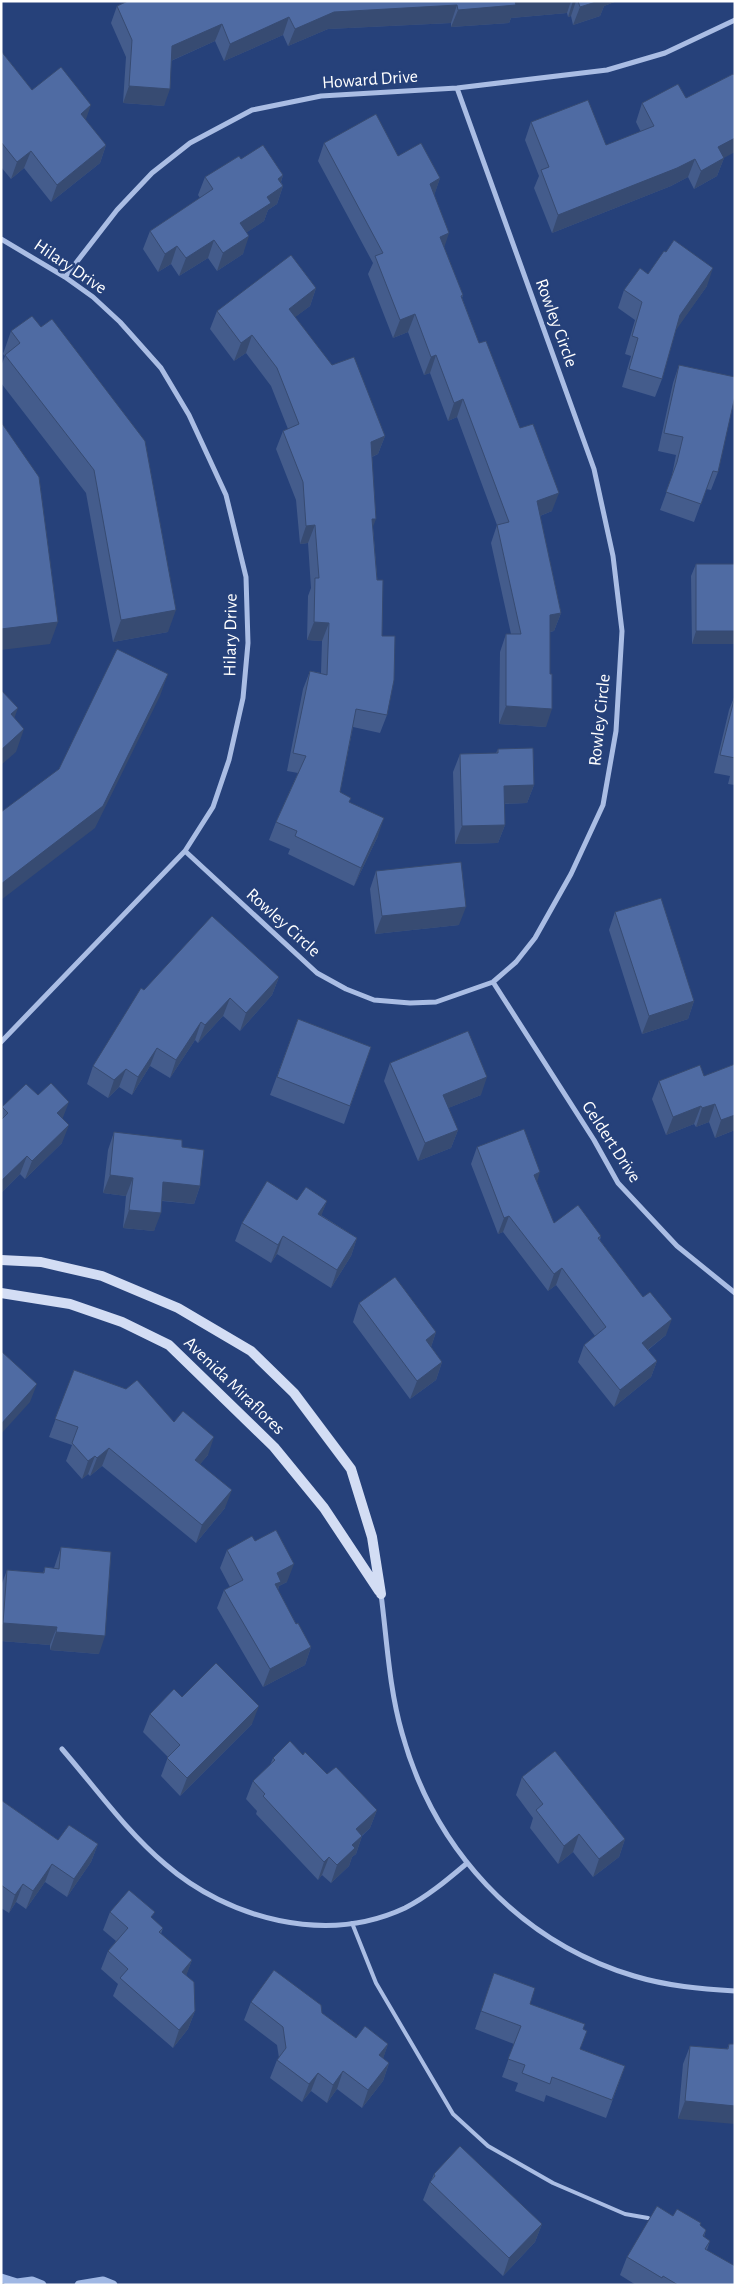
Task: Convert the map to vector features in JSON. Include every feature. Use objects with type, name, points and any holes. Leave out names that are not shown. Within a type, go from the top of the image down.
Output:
[{"type":"street","name":"Howard Drive","points":[[65,277],[117,210],[152,173],[190,143],[252,110],[321,96],[457,88],[607,70],[666,53],[735,20]]},
{"type":"street","name":"Rowley Circle","points":[[185,851],[317,973],[346,989],[374,1000],[410,1003],[436,1002],[492,982],[516,962],[535,938],[571,874],[603,805],[616,731],[622,631],[612,556],[594,469],[457,88]]},
{"type":"street","name":"Hilary Drive","points":[[1,239],[65,277],[93,297],[125,328],[161,368],[189,415],[226,495],[246,577],[248,643],[243,698],[231,751],[213,807],[185,851],[1,1042]]},
{"type":"street","name":"Geldert Drive","points":[[492,982],[583,1124],[618,1183],[677,1246],[735,1292]]},
{"type":"street","name":"Avenida Miraflores","points":[[1,1260],[41,1262],[102,1276],[178,1308],[251,1351],[294,1393],[351,1469],[372,1537],[393,1694],[409,1757],[437,1818],[466,1864],[501,1902],[520,1918],[574,1952],[634,1976],[672,1985],[735,1992]]},
{"type":"street","name":"Avenida Miraflores","points":[[1,1293],[70,1304],[122,1322],[169,1345],[274,1447],[324,1508],[381,1594]]},
{"type":"street","points":[[62,1749],[146,1846],[186,1882],[208,1895],[252,1914],[274,1920],[318,1925],[352,1923],[405,1908],[466,1864]]},
{"type":"lane","points":[[352,1923],[376,1983],[453,2114],[488,2146],[553,2183],[625,2214],[648,2218]]},
{"type":"building","points":[[128,1],[515,1],[516,5],[458,10],[457,5],[334,12],[295,29],[289,17],[230,44],[222,24],[172,46],[170,89],[129,86],[132,40],[117,6]]},
{"type":"building","points":[[578,1],[599,1],[580,7]]},
{"type":"building","points":[[1,51],[32,90],[61,67],[91,105],[81,114],[106,145],[57,185],[31,151],[17,162],[1,142]]},
{"type":"building","points":[[733,74],[735,76],[735,138],[718,147],[724,158],[701,171],[695,159],[677,168],[558,215],[541,170],[549,167],[531,122],[588,100],[606,145],[654,126],[642,103],[678,84],[686,98]]},
{"type":"building","points":[[376,114],[398,156],[421,143],[440,178],[430,184],[449,233],[440,237],[463,295],[461,296],[479,343],[486,341],[520,428],[533,424],[559,493],[537,501],[561,613],[550,615],[552,709],[506,706],[506,634],[521,634],[497,525],[509,522],[463,399],[454,403],[436,355],[431,357],[415,314],[400,320],[375,256],[383,253],[324,143]]},
{"type":"building","points":[[263,145],[283,175],[278,179],[283,186],[267,197],[271,203],[240,223],[249,236],[223,253],[214,240],[186,258],[177,246],[165,254],[150,231],[213,189],[205,177],[239,156],[241,159]]},
{"type":"building","points":[[674,240],[713,268],[680,315],[662,379],[629,369],[638,338],[632,336],[642,302],[624,290],[640,268],[648,274]]},
{"type":"building","points":[[291,255],[316,288],[289,309],[332,365],[354,357],[385,436],[371,442],[376,519],[372,519],[377,580],[383,580],[382,636],[395,636],[394,680],[387,715],[356,709],[340,792],[351,798],[349,802],[384,818],[361,868],[295,836],[297,831],[276,822],[306,756],[293,753],[310,671],[327,675],[329,623],[314,622],[315,578],[319,578],[315,525],[306,526],[303,482],[283,431],[299,424],[277,368],[252,335],[241,343],[217,311]]},
{"type":"building","points":[[32,316],[41,327],[52,319],[145,441],[176,610],[121,620],[94,470],[5,355],[20,343],[11,331]]},
{"type":"building","points":[[679,365],[735,377],[735,396],[718,472],[713,471],[701,504],[666,492],[677,462],[683,437],[664,433]]},
{"type":"building","points":[[1,422],[39,477],[58,622],[1,629]]},
{"type":"building","points":[[696,564],[735,564],[735,631],[696,631]]},
{"type":"building","points":[[117,649],[168,674],[103,806],[1,884],[1,812],[59,769]]},
{"type":"building","points":[[1,690],[18,708],[11,714],[24,729],[1,750]]},
{"type":"building","points":[[735,696],[735,758],[720,755]]},
{"type":"building","points":[[533,748],[534,785],[504,786],[505,825],[462,826],[460,754],[498,753],[498,749]]},
{"type":"building","points":[[461,862],[466,907],[382,916],[376,871]]},
{"type":"building","points":[[661,898],[694,1001],[649,1016],[615,912]]},
{"type":"building","points":[[212,916],[279,977],[246,1013],[230,998],[205,1025],[201,1022],[176,1060],[157,1048],[138,1077],[126,1069],[114,1080],[93,1066],[141,988],[144,990]]},
{"type":"building","points":[[298,1019],[371,1047],[350,1106],[277,1077]]},
{"type":"building","points":[[468,1031],[487,1077],[443,1095],[458,1130],[425,1143],[390,1063]]},
{"type":"building","points":[[735,1064],[735,1115],[721,1120],[715,1104],[702,1108],[701,1106],[673,1117],[659,1081],[700,1065],[704,1076]]},
{"type":"building","points":[[51,1083],[69,1102],[57,1113],[69,1125],[32,1161],[27,1156],[1,1181],[1,1120],[8,1113],[2,1107],[26,1084],[38,1095]]},
{"type":"building","points":[[524,1129],[540,1172],[534,1175],[554,1223],[578,1205],[601,1236],[598,1238],[643,1297],[650,1292],[672,1319],[642,1343],[657,1361],[620,1390],[584,1345],[606,1327],[562,1268],[554,1274],[509,1216],[504,1218],[477,1147]]},
{"type":"building","points":[[114,1132],[182,1140],[182,1147],[204,1150],[200,1186],[163,1182],[161,1213],[129,1210],[133,1178],[110,1175]]},
{"type":"building","points":[[267,1181],[297,1200],[306,1187],[327,1201],[318,1214],[357,1238],[337,1270],[283,1236],[278,1245],[242,1223]]},
{"type":"building","points":[[395,1277],[436,1332],[426,1340],[442,1362],[417,1381],[359,1303]]},
{"type":"building","points":[[1,1351],[37,1384],[1,1424]]},
{"type":"building","points":[[74,1370],[126,1389],[137,1380],[174,1422],[183,1411],[214,1437],[195,1460],[232,1490],[202,1525],[109,1448],[97,1458],[95,1456],[88,1461],[72,1443],[78,1427],[55,1419]]},
{"type":"building","points":[[276,1530],[294,1564],[277,1573],[281,1582],[275,1584],[296,1624],[298,1623],[311,1647],[270,1669],[224,1590],[243,1580],[227,1550],[252,1536],[255,1541]]},
{"type":"building","points":[[61,1547],[111,1552],[105,1636],[56,1632],[57,1627],[3,1623],[7,1570],[44,1573],[45,1567],[59,1569]]},
{"type":"building","points":[[216,1663],[259,1706],[187,1778],[167,1758],[180,1745],[150,1714],[174,1689],[182,1697]]},
{"type":"building","points":[[290,1741],[303,1755],[305,1752],[327,1774],[336,1767],[377,1810],[356,1829],[362,1836],[352,1845],[355,1848],[337,1865],[329,1857],[324,1862],[263,1796],[265,1794],[253,1781],[275,1760],[273,1758]]},
{"type":"building","points":[[555,1751],[625,1839],[599,1859],[579,1834],[564,1846],[536,1810],[543,1804],[522,1777]]},
{"type":"building","points":[[1,1800],[58,1840],[69,1825],[98,1844],[74,1879],[52,1864],[33,1891],[23,1884],[15,1895],[1,1885]]},
{"type":"building","points":[[129,1890],[155,1912],[151,1917],[163,1928],[159,1932],[192,1960],[182,1972],[194,1982],[195,2011],[179,2030],[120,1978],[128,1969],[108,1951],[128,1928],[110,1912]]},
{"type":"building","points":[[274,1970],[321,2005],[322,2013],[356,2038],[365,2026],[388,2044],[379,2055],[389,2063],[368,2090],[343,2071],[333,2085],[318,2073],[309,2084],[277,2060],[286,2048],[283,2027],[251,2002]]},
{"type":"building","points":[[494,1973],[535,1988],[530,2004],[585,2024],[583,2029],[587,2031],[580,2049],[625,2066],[612,2100],[552,2077],[550,2084],[522,2073],[525,2065],[508,2059],[521,2026],[481,2011]]},
{"type":"building","points":[[729,2044],[735,2044],[735,2106],[685,2101],[690,2046],[728,2049]]},
{"type":"building","points":[[460,2146],[542,2224],[509,2258],[430,2182],[435,2176],[434,2174]]},
{"type":"building","points":[[657,2206],[673,2216],[677,2209],[701,2223],[700,2225],[706,2230],[703,2236],[710,2241],[705,2249],[735,2266],[735,2285],[678,2285],[663,2276],[662,2278],[627,2257]]},
{"type":"waterway","points":[[1,2278],[17,2283],[32,2281],[42,2285]]},
{"type":"waterway","points":[[79,2285],[103,2281],[113,2285]]}]
